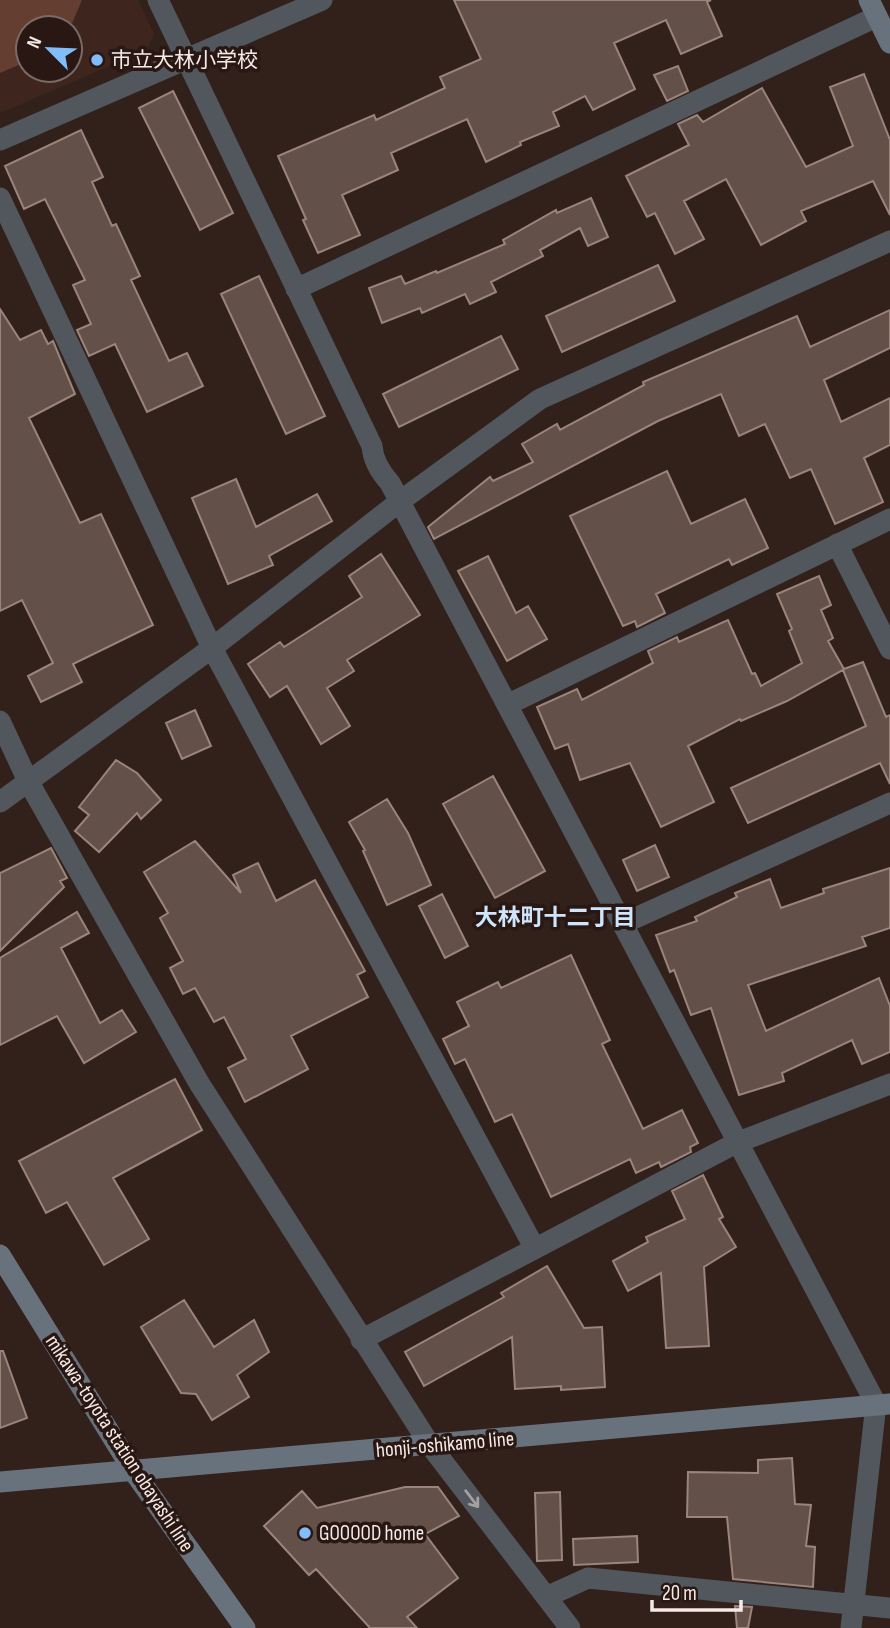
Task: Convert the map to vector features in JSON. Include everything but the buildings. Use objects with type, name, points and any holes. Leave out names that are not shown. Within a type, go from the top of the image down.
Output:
[{"type":"main road","points":[[873,8],[890,43]]},
{"type":"main road","name":"mikawa-toyota station obayashi line","points":[[0,1255],[134,1472],[246,1628]]},
{"type":"main road","name":"honji-oshikamo line","points":[[0,1482],[883,1404]]},
{"type":"street","points":[[158,0],[372,446],[382,474],[390,483],[736,1143],[883,1404],[851,1628]]},
{"type":"street","points":[[0,140],[322,0]]},
{"type":"street","points":[[296,289],[873,8]]},
{"type":"street","points":[[0,198],[212,648],[534,1247]]},
{"type":"street","points":[[0,802],[212,648],[399,502],[540,399],[890,241]]},
{"type":"street","points":[[507,705],[890,519]]},
{"type":"street","points":[[836,544],[890,649]]},
{"type":"street","points":[[0,721],[28,781],[199,1083],[430,1445],[570,1628]]},
{"type":"street","points":[[622,924],[890,803]]},
{"type":"street","points":[[361,1340],[736,1143],[890,1084]]},
{"type":"street","points":[[546,1597],[588,1578],[890,1608]]},
{"type":"shaded area","name":"市立大林小学校","points":[[0,0],[138,0],[154,34],[147,50],[84,77],[84,14],[14,14],[14,84],[68,84],[0,113]]},
{"type":"shaded area","points":[[0,0],[82,0],[76,14],[14,14],[14,67],[0,73]]},
{"type":"place","name":"市立大林小学校","points":[[97,60]]},
{"type":"place","name":"GOOOOD home","points":[[305,1533]]},
{"type":"district","name":"大林町十二丁目","points":[[555,917]]}]
